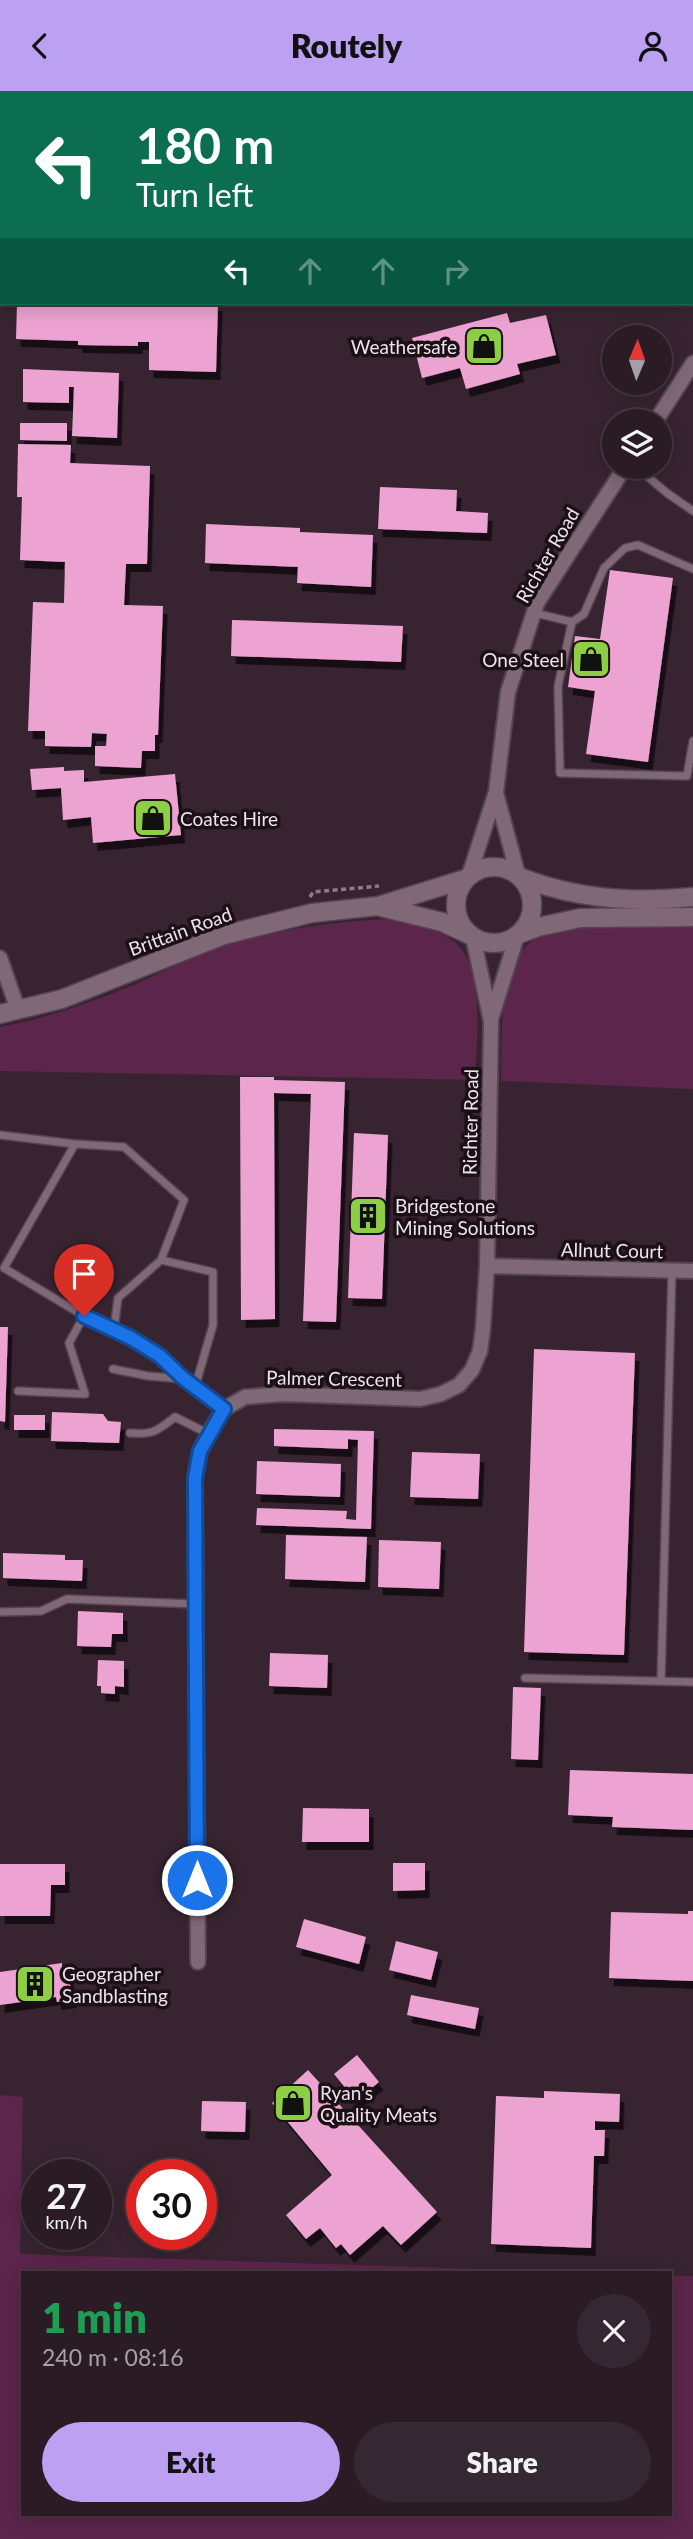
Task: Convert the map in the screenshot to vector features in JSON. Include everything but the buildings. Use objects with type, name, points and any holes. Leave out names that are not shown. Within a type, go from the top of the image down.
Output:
[{"type":"main road","points":[[693,897],[664,899],[587,896],[563,892],[499,867],[478,870],[467,878],[458,890],[456,902],[457,915],[462,926],[472,936],[484,942],[495,943],[506,941],[538,926],[580,918],[693,917]]},
{"type":"main road","points":[[518,935],[527,924],[532,900],[528,888],[519,876]]},
{"type":"main road","name":"Brittain Road","points":[[9,1012],[62,999],[224,935],[312,913],[378,906],[467,878]]},
{"type":"main road","name":"Brittain Road","points":[[378,906],[442,922],[472,936]]},
{"type":"street","points":[[663,409],[693,363]]},
{"type":"street","name":"Richter Road","points":[[467,878],[496,792],[508,692],[537,603],[617,479]]},
{"type":"street","name":"Richter Road","points":[[496,792],[519,876]]},
{"type":"street","name":"Richter Road","points":[[491,1021],[518,935]]},
{"type":"street","name":"Richter Road","points":[[472,936],[491,1021],[487,1266]]},
{"type":"street","points":[[0,958],[9,1012]]},
{"type":"street","name":"Allnut Court","points":[[487,1266],[693,1271]]},
{"type":"street","name":"Palmer Crescent","points":[[224,1409],[246,1397],[285,1394],[420,1399],[441,1394],[458,1385],[472,1370],[480,1351],[487,1266]]},
{"type":"street","points":[[198,1962],[195,1478],[200,1451],[224,1409]]},
{"type":"lane","points":[[652,479],[692,508]]},
{"type":"lane","points":[[693,569],[638,545],[625,548],[604,568],[584,614],[572,622],[558,686],[560,773],[687,776],[693,743]]},
{"type":"lane","points":[[534,612],[572,622]]},
{"type":"lane","points":[[0,1135],[124,1147],[184,1200],[161,1260],[118,1298],[114,1329]]},
{"type":"lane","points":[[75,1144],[4,1269],[160,1356],[183,1378],[224,1409]]},
{"type":"lane","points":[[161,1260],[213,1272],[212,1325],[195,1387]]},
{"type":"lane","points":[[661,1681],[672,1271]]},
{"type":"lane","points":[[18,1391],[85,1394],[69,1343],[84,1316]]},
{"type":"lane","points":[[113,1369],[148,1376],[183,1378]]},
{"type":"lane","points":[[130,1433],[148,1435],[175,1417],[209,1434]]},
{"type":"lane","points":[[0,1612],[41,1611],[67,1599],[195,1604]]},
{"type":"lane","points":[[525,1678],[693,1682]]},
{"type":"path","points":[[310,896],[313,892],[382,886]]},
{"type":"shaded area","points":[[384,919],[422,926],[440,933],[456,943],[465,955],[472,971],[477,1008],[475,1080],[0,1071],[0,1027],[87,1003],[196,956],[242,941],[312,926]]},
{"type":"shaded area","points":[[693,925],[693,1089],[501,1081],[506,993],[517,960],[532,941],[554,931],[578,927]]},
{"type":"shaded area","points":[[0,2095],[23,2097],[20,2254],[537,2271],[21,2271],[21,2516],[672,2516],[672,2276],[693,2276],[693,2539],[0,2539]]},
{"type":"place","name":"Weathersafe","points":[[484,346]]},
{"type":"place","name":"One Steel","points":[[591,659]]},
{"type":"place","name":"Coates Hire","points":[[153,818]]},
{"type":"place","name":"Bridgestone Mining Solutions","points":[[368,1216]]},
{"type":"place","name":"Geographer Sandblasting","points":[[35,1984]]},
{"type":"place","name":"Ryan's Quality Meats","points":[[293,2103]]},
{"type":"route","points":[[84,1316],[114,1329],[160,1356],[183,1378],[224,1409],[200,1451],[195,1478],[197,1880]]}]
